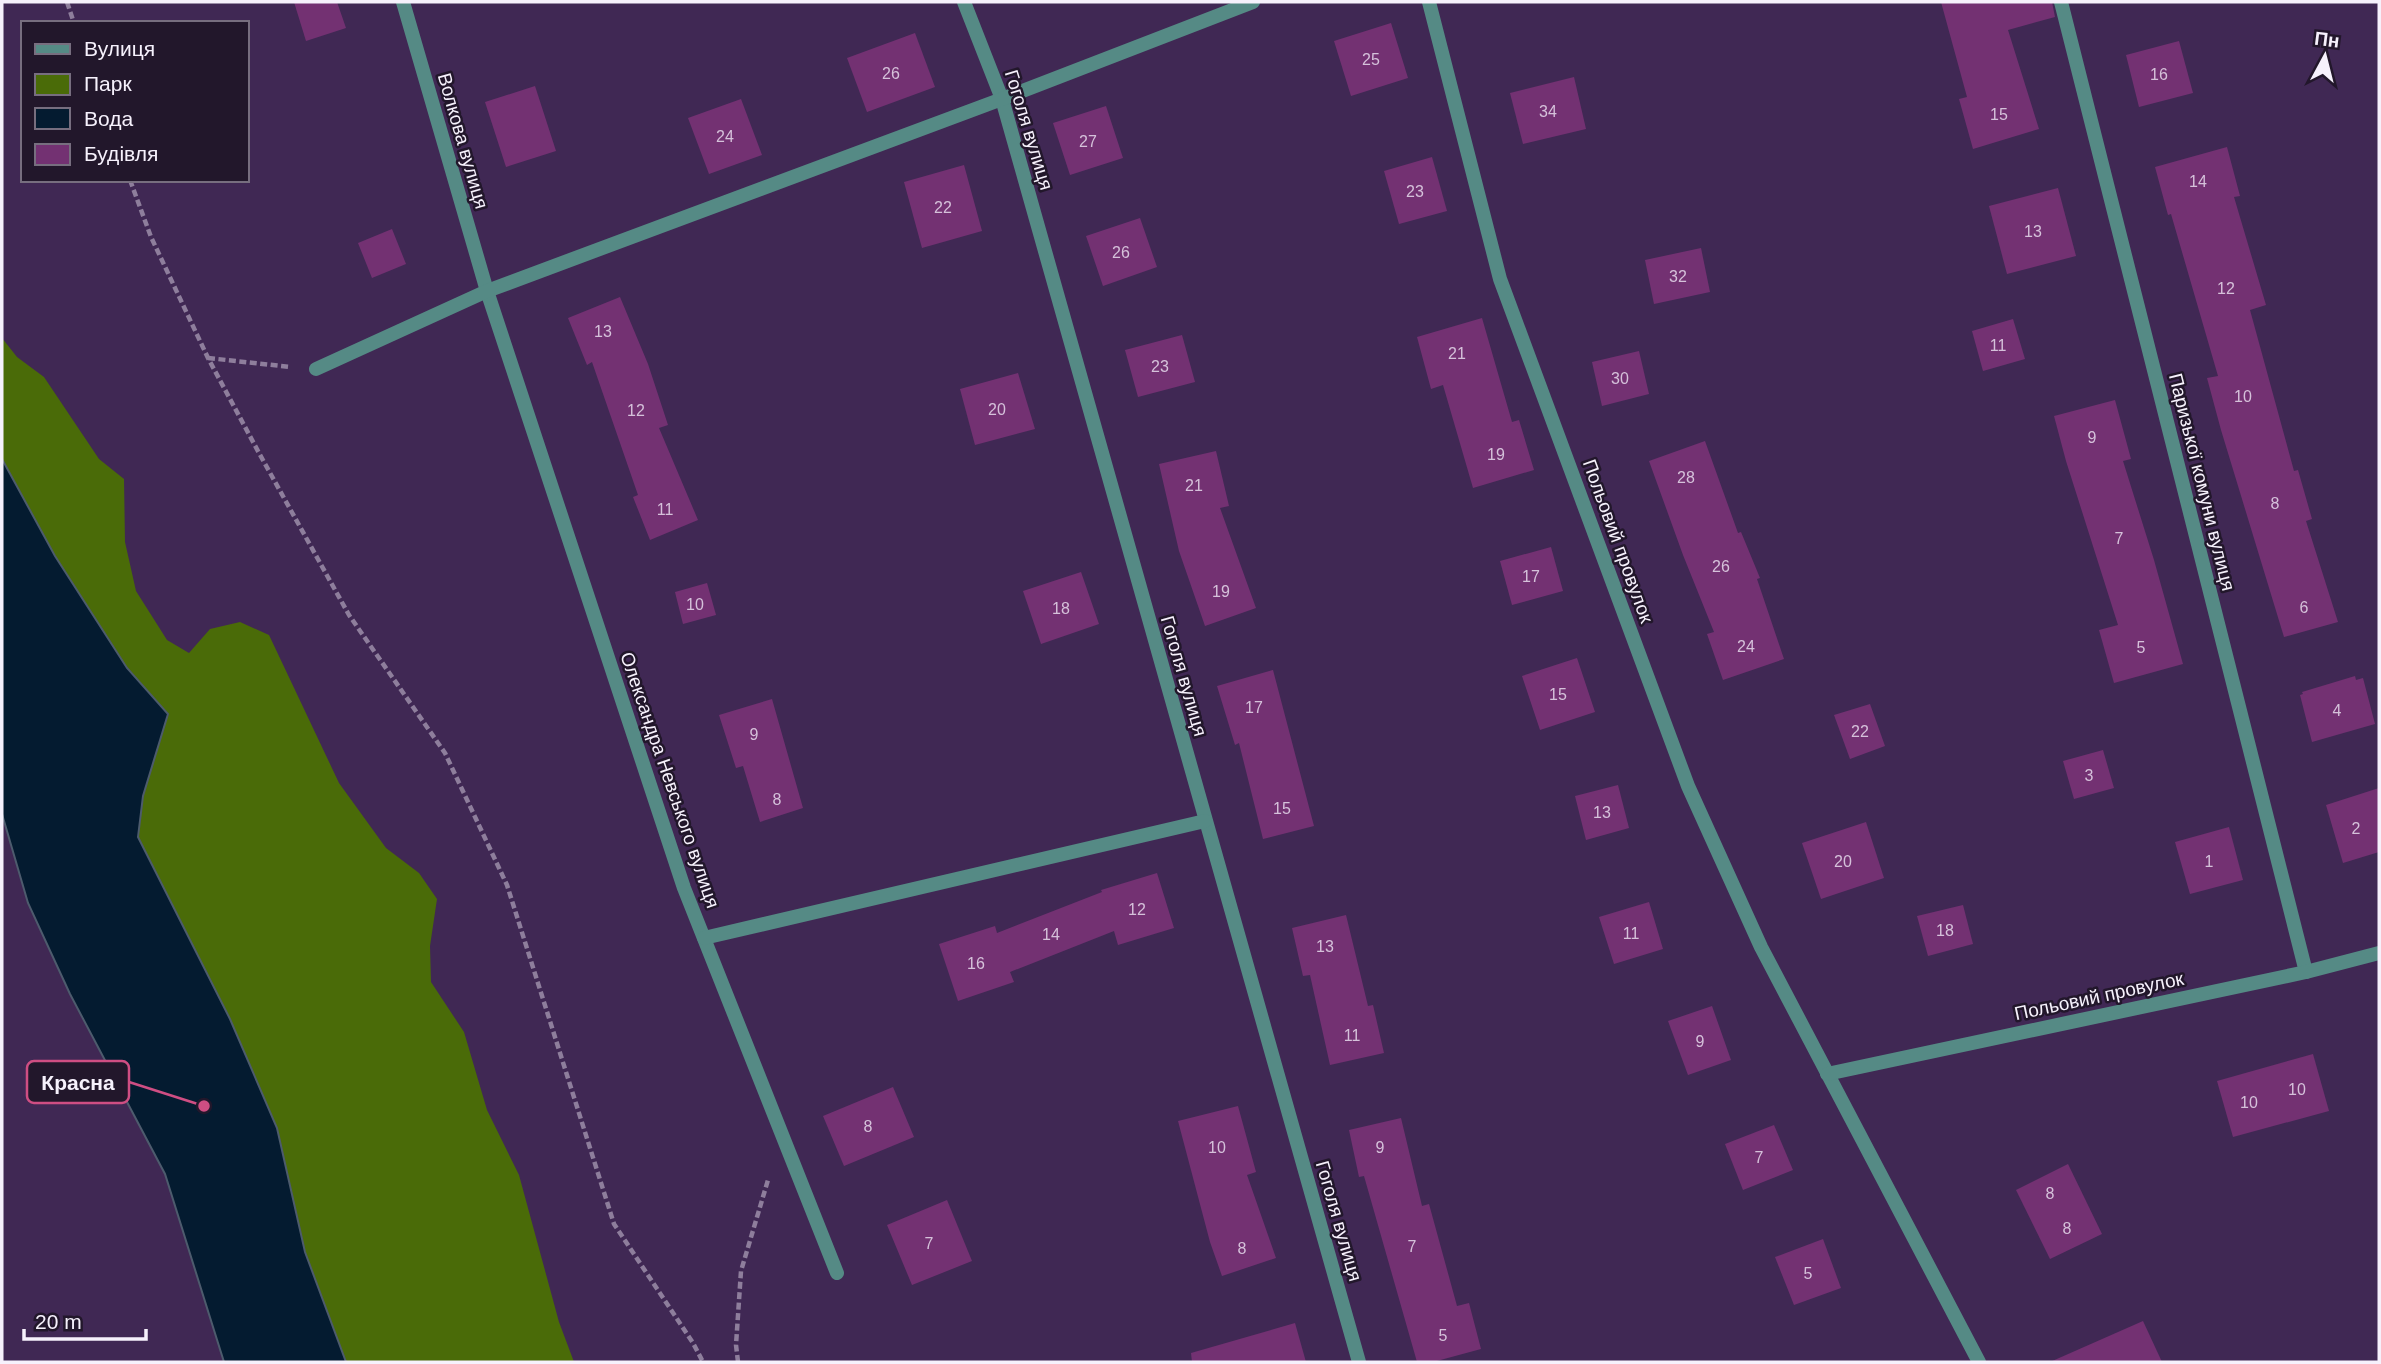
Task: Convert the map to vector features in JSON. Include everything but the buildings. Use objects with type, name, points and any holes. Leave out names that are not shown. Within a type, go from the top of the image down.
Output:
[{"type":"street","name":"Волкова вулиця","points":[[403,2],[487,291]]},
{"type":"street","name":"Гоголя вулиця","points":[[964,2],[1002,99],[1359,1362]]},
{"type":"street","points":[[316,369],[487,291],[1002,99],[1253,2]]},
{"type":"street","name":"Польовий провулок","points":[[1429,2],[1500,279],[1688,786],[1760,947],[1979,1362]]},
{"type":"street","name":"Паризької комуни вулиця","points":[[2062,2],[2306,972]]},
{"type":"street","name":"Олександра Невського вулиця","points":[[487,291],[684,888],[836,1273]]},
{"type":"street","points":[[704,938],[1205,821]]},
{"type":"street","name":"Польовий провулок","points":[[1827,1074],[2306,972],[2379,953]]},
{"type":"path","points":[[67,2],[73,21]]},
{"type":"path","points":[[131,182],[151,237],[208,358],[349,615],[445,753],[507,886],[614,1224],[703,1362]]},
{"type":"path","points":[[208,358],[316,369]]},
{"type":"path","points":[[738,1362],[736,1346],[741,1271],[769,1175]]},
{"type":"green space","points":[[2,338],[17,357],[44,377],[99,459],[124,479],[125,542],[136,591],[167,640],[189,653],[210,629],[240,622],[269,635],[339,783],[386,848],[419,873],[437,899],[430,946],[431,982],[464,1032],[487,1110],[519,1175],[559,1322],[574,1362],[346,1362],[305,1252],[277,1128],[230,1019],[138,837],[143,796],[168,714],[127,668],[55,556],[2,459]]},
{"type":"water","points":[[2,459],[55,556],[127,668],[168,714],[143,796],[138,837],[230,1019],[277,1128],[305,1252],[346,1362],[224,1362],[165,1174],[70,994],[28,903],[2,814]]},
{"type":"place","name":"Красна","points":[[204,1106]]}]
